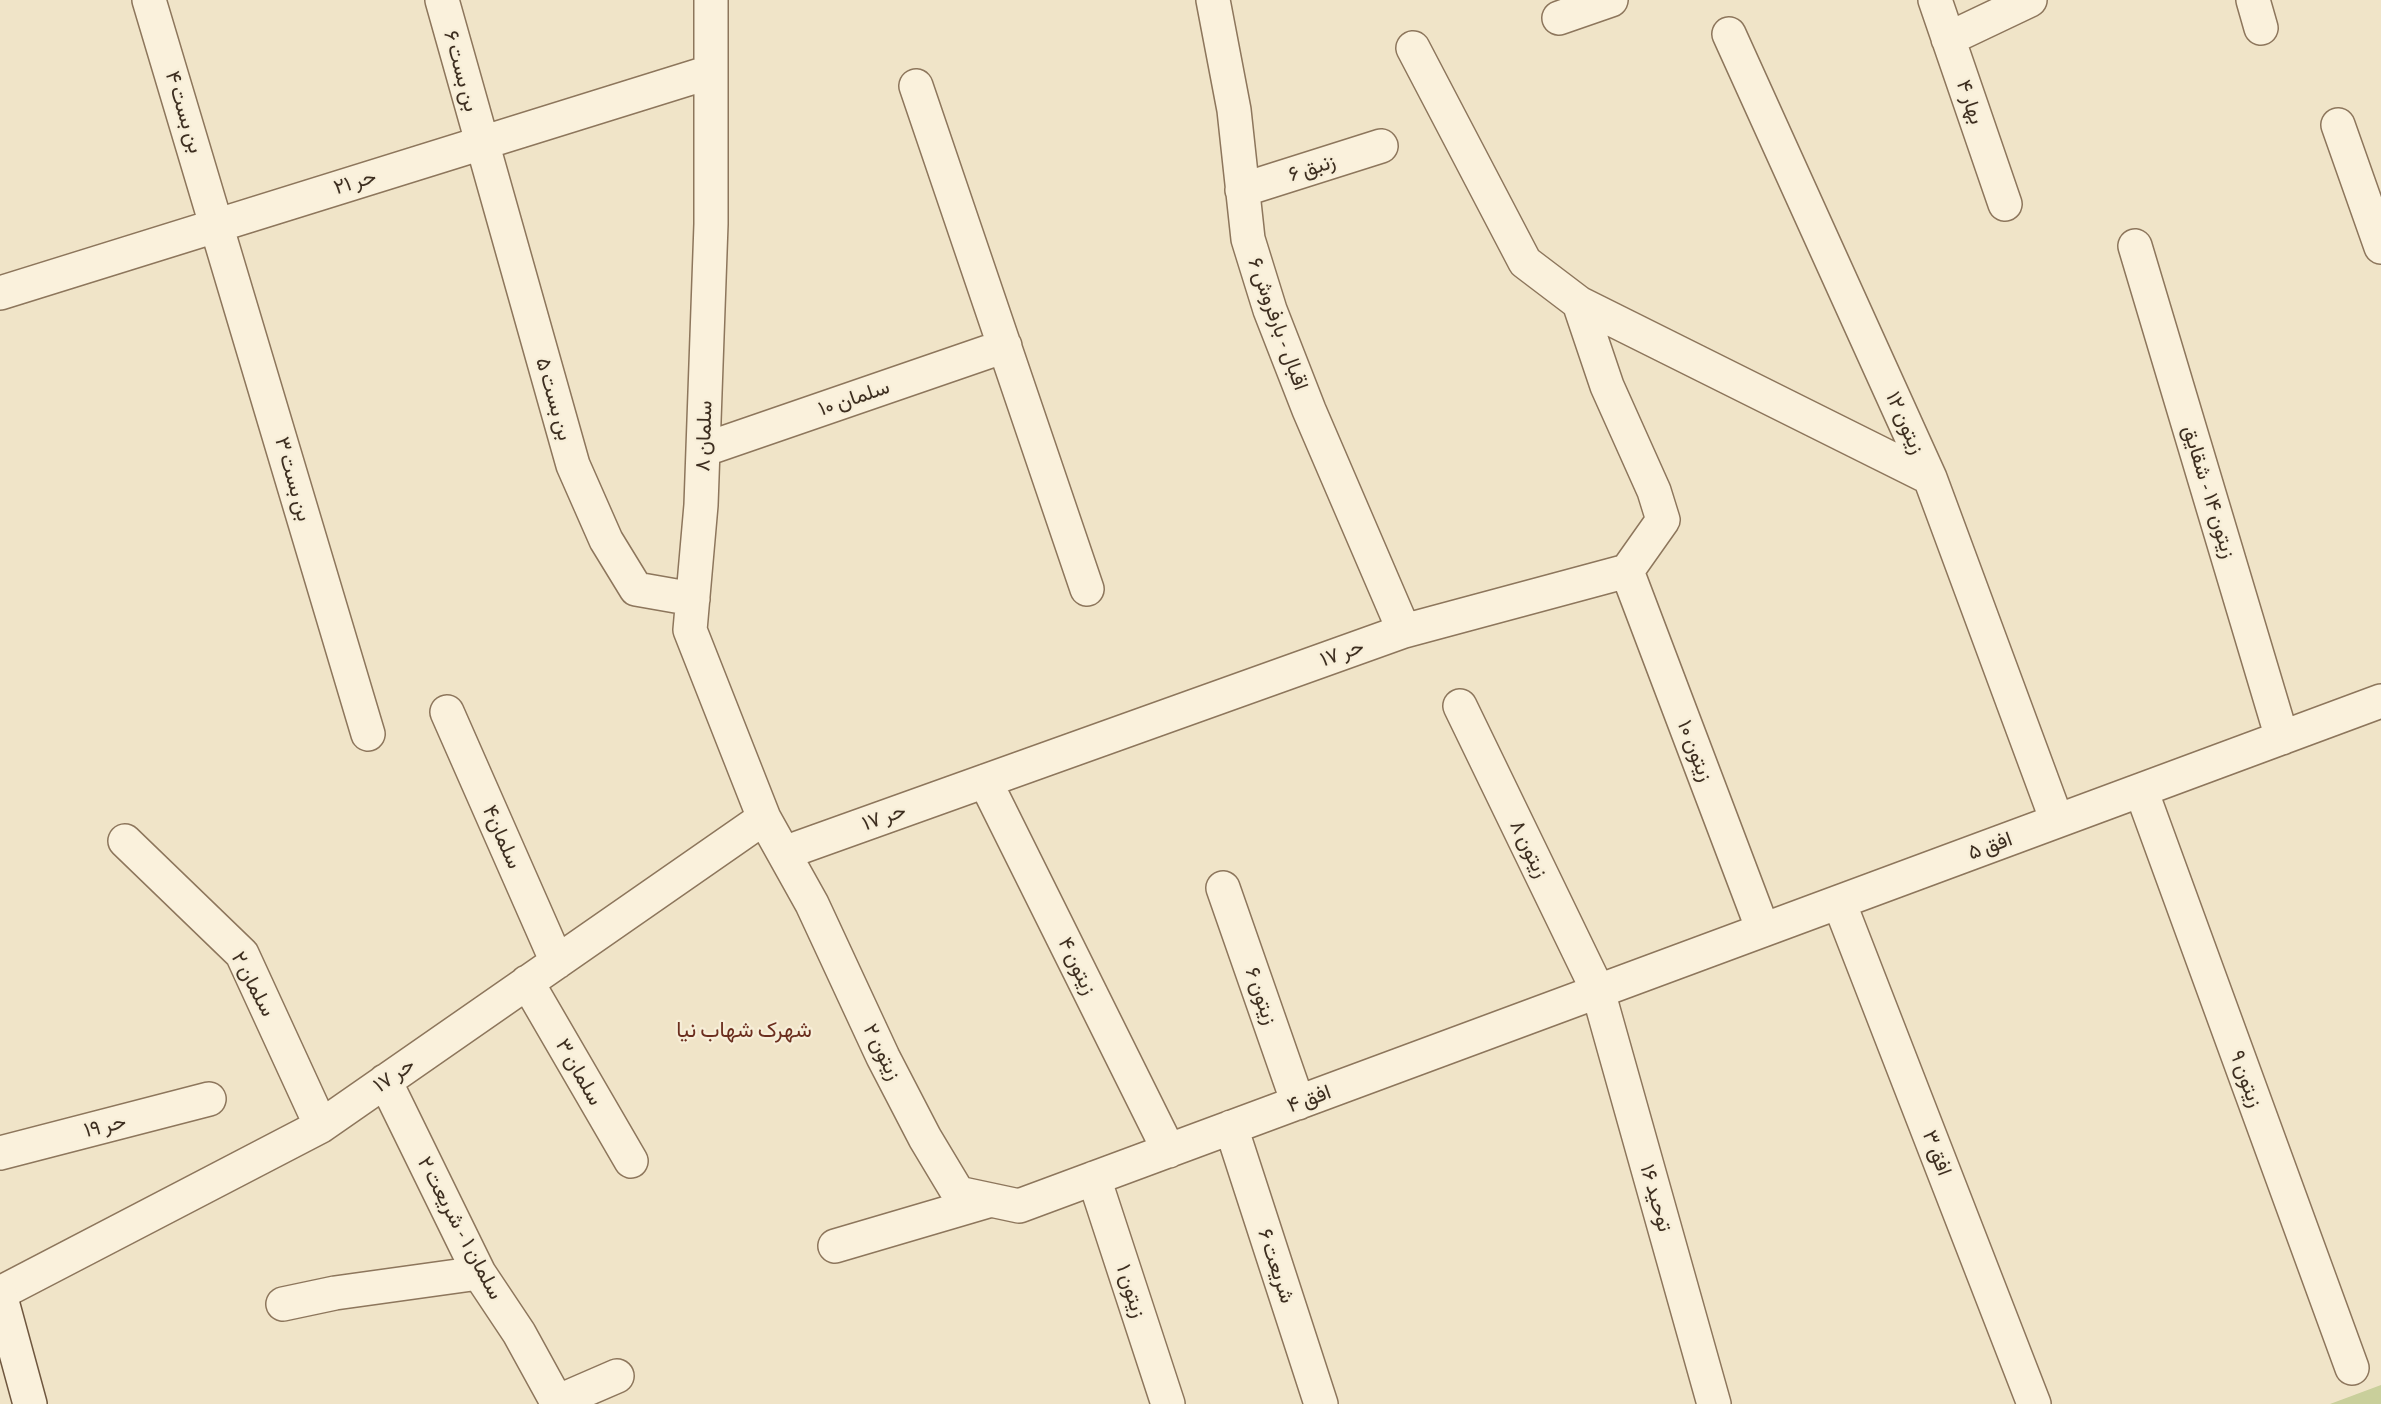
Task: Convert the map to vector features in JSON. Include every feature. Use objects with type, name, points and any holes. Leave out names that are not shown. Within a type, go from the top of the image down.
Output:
[{"type":"street","name":"بن بست ۴","points":[[149,0],[218,225]]},
{"type":"street","name":"بن بست ۶","points":[[442,0],[481,143]]},
{"type":"street","name":"سلمان ۸","points":[[711,0],[711,224],[701,505],[690,630],[765,818],[784,853]]},
{"type":"street","name":"اقبال - بارفروش ۶","points":[[1214,0],[1234,110],[1248,239],[1270,310],[1309,410],[1404,631]]},
{"type":"street","points":[[1559,18],[1611,0]]},
{"type":"street","name":"بهار ۴","points":[[1935,0],[2005,204]]},
{"type":"street","points":[[1948,39],[2030,0]]},
{"type":"street","name":"زیتون ۱۲","points":[[1729,34],[1930,478],[2057,821]]},
{"type":"street","points":[[1413,48],[1525,262],[1579,303],[1930,478]]},
{"type":"street","name":"حر ۲۱","points":[[0,293],[710,72]]},
{"type":"street","points":[[916,86],[1087,589]]},
{"type":"street","points":[[2338,125],[2381,247]]},
{"type":"street","name":"بن بست ۵","points":[[481,143],[573,465],[606,540],[636,589],[693,599]]},
{"type":"street","name":"زنبق ۶","points":[[1242,190],[1380,146]]},
{"type":"street","name":"بن بست ۳","points":[[218,225],[368,734]]},
{"type":"street","name":"زیتون ۱۴ - شقایق","points":[[2135,246],[2282,738]]},
{"type":"street","points":[[1579,303],[1607,386],[1654,491],[1663,520],[1627,572]]},
{"type":"street","name":"سلمان ۱۰","points":[[703,450],[1005,346]]},
{"type":"street","name":"حر ۱۷","points":[[784,853],[1404,631],[1627,572]]},
{"type":"street","name":"زیتون ۱۰","points":[[1627,572],[1763,930]]},
{"type":"street","name":"افق ۵","points":[[1598,991],[2381,701]]},
{"type":"street","name":"زیتون ۸","points":[[1460,706],[1598,991]]},
{"type":"street","name":"سلمان۴","points":[[447,712],[557,962]]},
{"type":"street","name":"زیتون ۴","points":[[985,781],[1169,1151]]},
{"type":"street","name":"زیتون ۹","points":[[2141,790],[2352,1368]]},
{"type":"street","name":"حر ۱۷","points":[[0,1293],[321,1126],[765,818]]},
{"type":"street","name":"سلمان ۲","points":[[125,841],[242,954],[321,1126]]},
{"type":"street","name":"زیتون ۲","points":[[784,853],[812,904],[925,1138],[958,1193],[1005,1203]]},
{"type":"street","name":"زیتون ۶","points":[[1223,888],[1299,1103]]},
{"type":"street","name":"افق ۳","points":[[1839,902],[2034,1404]]},
{"type":"street","name":"سلمان ۳","points":[[527,982],[631,1161]]},
{"type":"street","name":"افق ۴","points":[[835,1246],[1094,1178],[1598,991]]},
{"type":"street","name":"توحید ۱۶","points":[[1598,991],[1714,1404]]},
{"type":"street","name":"سلمان ۱ - شریعت ۲","points":[[385,1081],[479,1273],[519,1333],[557,1403]]},
{"type":"street","name":"حر ۱۹","points":[[0,1153],[209,1099]]},
{"type":"street","name":"شریعت ۶","points":[[1231,1127],[1321,1404]]},
{"type":"street","name":"زیتون ۱","points":[[1094,1178],[1168,1404]]},
{"type":"street","points":[[283,1304],[334,1293],[479,1273]]},
{"type":"street","points":[[0,1293],[30,1404]]},
{"type":"street","points":[[557,1403],[617,1376]]},
{"type":"green space","points":[[2381,1385],[2381,1404],[2330,1404]]},
{"type":"district","name":"شهرک شهاب نیا","points":[[744,1030]]}]
